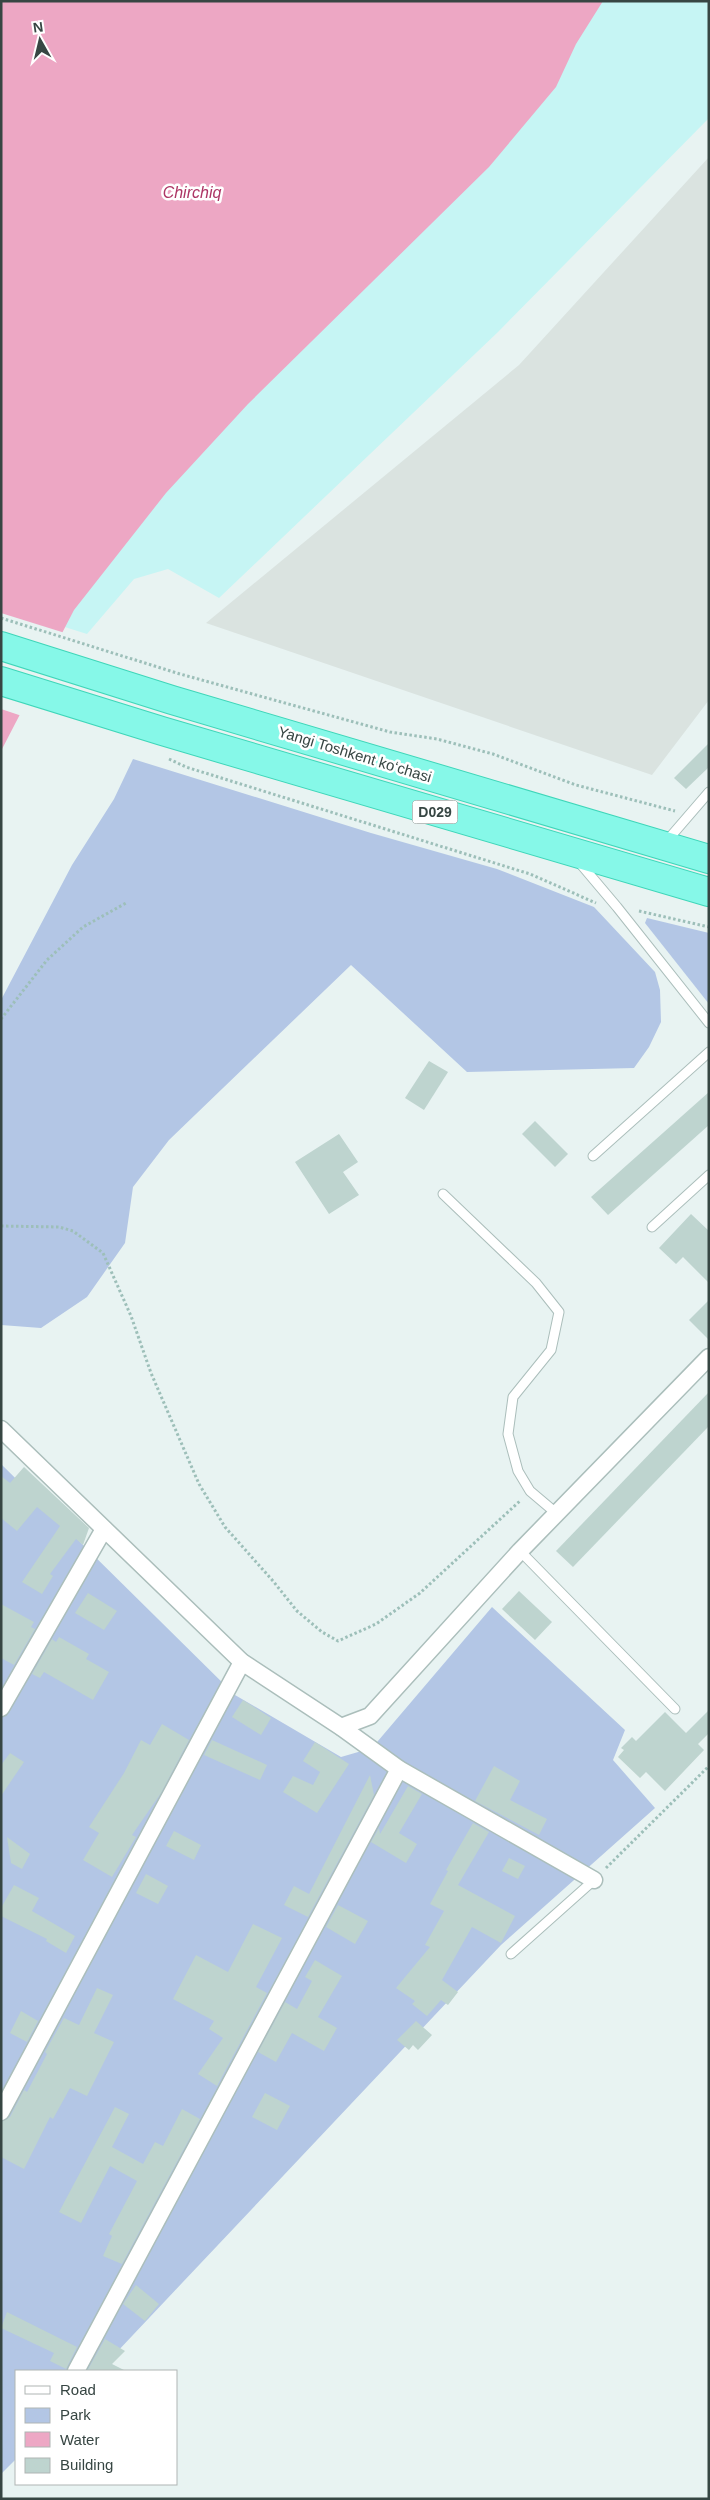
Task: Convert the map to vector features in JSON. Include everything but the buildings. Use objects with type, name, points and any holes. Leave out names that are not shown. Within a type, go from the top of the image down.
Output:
[{"type":"highway","name":"Yangi Toshkent ko‘chasi","points":[[1,646],[172,700],[709,859]]},
{"type":"highway","name":"D029","points":[[1,681],[163,744],[571,853],[709,892]]},
{"type":"street","points":[[341,1726],[370,1716],[520,1551],[709,1356]]},
{"type":"street","points":[[1,1429],[242,1662],[341,1726],[399,1769],[594,1880]]},
{"type":"street","points":[[1,1708],[104,1529]]},
{"type":"street","points":[[1,2112],[242,1662]]},
{"type":"street","points":[[77,2370],[399,1769]]},
{"type":"lane","points":[[662,846],[709,792]]},
{"type":"lane","points":[[571,853],[617,907],[709,1023]]},
{"type":"lane","points":[[593,1156],[709,1052]]},
{"type":"lane","points":[[652,1227],[709,1175]]},
{"type":"lane","points":[[443,1194],[536,1283],[559,1312],[551,1350],[513,1397],[508,1434],[518,1471],[530,1491],[556,1513]]},
{"type":"lane","points":[[520,1551],[675,1709]]},
{"type":"lane","points":[[510,1954],[594,1880]]},
{"type":"path","points":[[1,618],[180,674],[390,732],[437,739],[493,754],[576,785],[688,814]]},
{"type":"path","points":[[163,744],[186,767],[530,874],[590,901],[709,927]]},
{"type":"path","points":[[1,1019],[47,960],[83,927],[126,903]]},
{"type":"path","points":[[1,1226],[60,1227],[73,1230],[102,1253],[131,1316],[152,1373],[199,1484],[221,1520],[297,1610],[322,1632],[338,1641],[376,1624],[420,1592],[530,1491]]},
{"type":"path","points":[[594,1880],[709,1766]]},
{"type":"shaded area","points":[[709,157],[709,700],[652,775],[206,623],[519,365]]},
{"type":"green space","points":[[133,759],[371,833],[497,869],[594,907],[655,972],[660,990],[661,1022],[649,1047],[634,1068],[467,1072],[351,965],[169,1140],[133,1187],[125,1243],[87,1297],[41,1328],[1,1325],[1,1000],[72,865],[114,799]]},
{"type":"green space","points":[[647,918],[709,933],[709,1004],[645,923]]},
{"type":"green space","points":[[1,1464],[235,1695],[341,1757],[372,1748],[492,1607],[625,1730],[613,1760],[655,1808],[501,1945],[100,2370],[15,2370],[15,2460],[1,2474]]},
{"type":"sand","name":"Chirchiq","points":[[1,1],[709,1],[709,118],[498,332],[219,598],[168,569],[134,579],[87,634],[1,607]]},
{"type":"water","name":"Chirchiq","points":[[1,1],[603,1],[576,44],[556,87],[489,167],[248,404],[166,493],[74,610],[1,751]]},
{"type":"pier","points":[[1,613],[65,633],[22,716],[1,709]]}]
